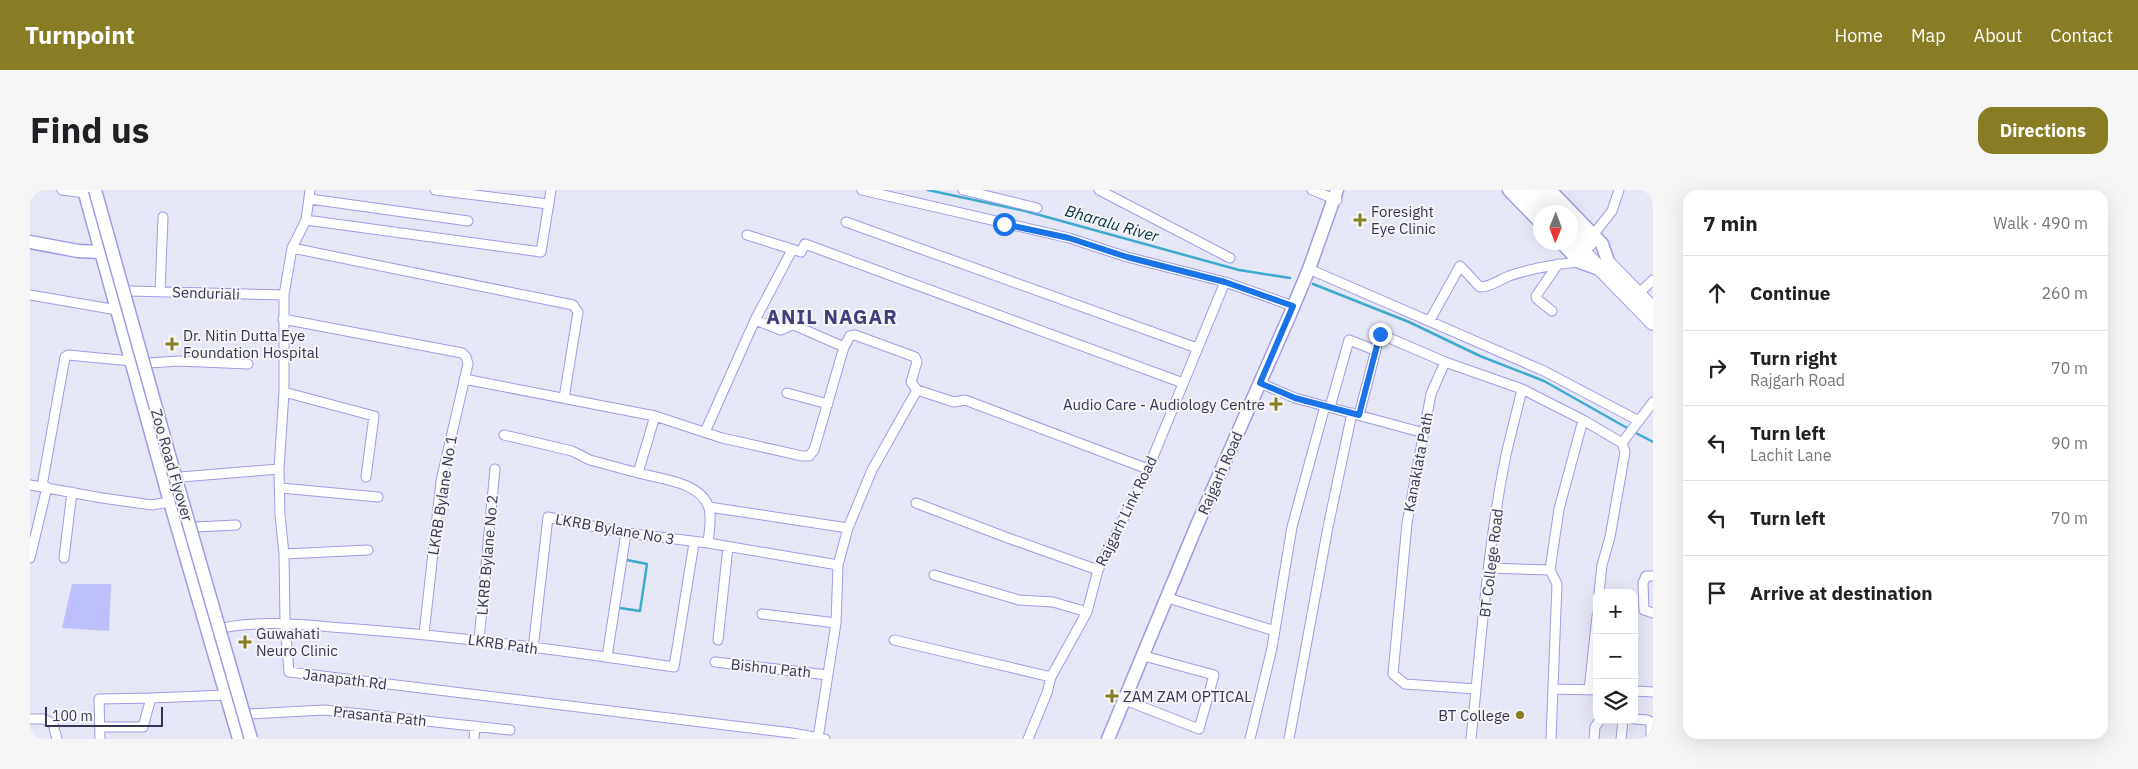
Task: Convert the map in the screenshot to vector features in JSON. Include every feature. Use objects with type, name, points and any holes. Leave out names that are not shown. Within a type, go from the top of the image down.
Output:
[{"type":"main road","points":[[101,190],[223,627],[257,739]]},
{"type":"main road","points":[[1509,190],[1533,215]]},
{"type":"main road","points":[[1522,190],[1538,205]]},
{"type":"main road","points":[[1536,190],[1551,205]]},
{"type":"main road","points":[[1550,190],[1602,244],[1606,267]]},
{"type":"main road","points":[[89,191],[101,252],[170,502],[239,739]]},
{"type":"main road","name":"Zoo Road Flyover","points":[[89,191],[176,507],[244,739]]},
{"type":"main road","name":"Zoo Road Flyover","points":[[89,191],[175,476],[251,739]]},
{"type":"main road","name":"Rajgarh Road","points":[[1108,739],[1197,525],[1309,269],[1336,197]]},
{"type":"main road","points":[[1578,239],[1587,255]]},
{"type":"main road","points":[[30,242],[78,251],[101,252]]},
{"type":"main road","points":[[1578,246],[1587,255],[1606,267],[1653,323]]},
{"type":"main road","points":[[1577,250],[1606,267],[1653,309]]},
{"type":"street","points":[[62,190],[89,191]]},
{"type":"street","points":[[435,190],[480,193],[548,204]]},
{"type":"street","points":[[306,220],[540,252],[551,190]]},
{"type":"street","points":[[862,190],[1069,238],[1127,257],[1225,282],[1293,306]]},
{"type":"street","points":[[963,190],[1038,208]]},
{"type":"street","points":[[1099,190],[1230,258]]},
{"type":"street","points":[[1312,190],[1336,197]]},
{"type":"street","points":[[1593,235],[1612,210],[1619,190]]},
{"type":"street","points":[[310,194],[468,221]]},
{"type":"street","name":"Janapath Rd","points":[[310,194],[306,220],[292,248],[284,295],[284,392],[279,469],[280,515],[284,554],[285,624],[289,672],[791,736],[822,738]]},
{"type":"street","points":[[160,292],[163,217]]},
{"type":"street","points":[[846,222],[1197,348]]},
{"type":"street","points":[[746,234],[801,252],[805,244],[1183,384]]},
{"type":"street","points":[[292,248],[573,305],[578,312],[564,398]]},
{"type":"street","points":[[705,432],[755,320],[792,250]]},
{"type":"street","points":[[1430,320],[1460,266],[1480,287],[1487,287],[1508,277],[1587,255]]},
{"type":"street","points":[[1552,311],[1537,299],[1536,296],[1558,264]]},
{"type":"street","points":[[1309,269],[1544,370],[1639,421]]},
{"type":"street","points":[[1638,294],[1653,280]]},
{"type":"street","name":"Rajgarh Link Road","points":[[1028,739],[1047,693],[1051,676],[1087,612],[1098,570],[1148,469],[1225,282]]},
{"type":"street","name":"Senduriali","points":[[129,291],[284,295]]},
{"type":"street","points":[[30,295],[117,310]]},
{"type":"street","name":"LKRB Bylane No 1","points":[[283,319],[462,354],[466,357],[468,364],[441,481],[424,634]]},
{"type":"street","points":[[755,320],[781,330],[792,325],[796,326],[844,347]]},
{"type":"street","points":[[1289,739],[1328,527],[1356,414],[1380,334],[1445,362],[1522,389],[1583,420],[1622,443],[1625,452],[1610,537],[1602,565],[1599,589]]},
{"type":"street","points":[[464,379],[655,416],[705,432],[802,456],[809,456],[814,450],[844,347],[850,336],[855,335],[909,353],[915,357],[917,362],[911,382],[918,390],[954,402],[965,400],[1148,469]]},
{"type":"street","points":[[1250,739],[1274,631],[1292,527],[1327,406],[1349,340],[1375,350]]},
{"type":"street","points":[[30,558],[44,487],[65,357],[68,355],[131,361]]},
{"type":"street","points":[[148,363],[179,361],[248,364]]},
{"type":"street","name":"Kanaklata Path","points":[[1445,362],[1431,394],[1407,523],[1393,674],[1405,684],[1476,689]]},
{"type":"street","points":[[1260,383],[1295,398],[1424,433]]},
{"type":"street","name":"BT College Road","points":[[1470,739],[1489,568],[1506,456],[1522,389]]},
{"type":"street","points":[[822,738],[828,675],[836,623],[838,565],[848,528],[872,470],[918,390]]},
{"type":"street","points":[[284,392],[374,416],[366,477]]},
{"type":"street","points":[[787,393],[828,404]]},
{"type":"street","points":[[1622,443],[1653,402]]},
{"type":"street","points":[[638,473],[655,416]]},
{"type":"street","points":[[1551,739],[1557,584],[1550,570],[1559,509],[1583,420]]},
{"type":"street","points":[[504,435],[572,451],[590,460],[689,487],[698,492],[709,507],[708,543]]},
{"type":"street","points":[[181,477],[279,469]]},
{"type":"street","name":"LKRB Bylane No 2","points":[[478,640],[495,469]]},
{"type":"street","points":[[30,485],[152,505],[187,499]]},
{"type":"street","points":[[280,488],[378,496]]},
{"type":"street","points":[[64,558],[72,492]]},
{"type":"street","points":[[916,503],[1098,570]]},
{"type":"street","points":[[709,507],[848,528]]},
{"type":"street","name":"LKRB Bylane No 3","points":[[533,649],[548,517],[626,533],[694,543],[708,543],[838,565]]},
{"type":"street","points":[[195,527],[236,525]]},
{"type":"street","points":[[607,657],[626,533]]},
{"type":"street","name":"LKRB Path","points":[[207,631],[223,627],[285,624],[424,634],[607,657],[674,668],[694,543]]},
{"type":"street","points":[[718,640],[728,547]]},
{"type":"street","points":[[284,554],[368,550]]},
{"type":"street","points":[[1489,568],[1550,570]]},
{"type":"street","points":[[934,575],[1019,600],[1053,602],[1087,612]]},
{"type":"street","points":[[1653,576],[1646,576],[1643,583],[1644,610],[1653,613]]},
{"type":"street","points":[[1168,598],[1274,631]]},
{"type":"street","points":[[762,614],[836,623]]},
{"type":"street","points":[[1594,679],[1596,634]]},
{"type":"street","points":[[894,640],[1051,676]]},
{"type":"street","points":[[1125,700],[1199,729],[1214,675],[1144,656]]},
{"type":"street","name":"Bishnu Path","points":[[715,662],[828,675]]},
{"type":"street","points":[[1553,689],[1593,690]]},
{"type":"street","points":[[1638,691],[1653,692]]},
{"type":"street","points":[[100,739],[99,699],[226,695]]},
{"type":"street","points":[[100,727],[143,727],[151,698]]},
{"type":"street","name":"Prasanta Path","points":[[249,714],[324,710],[510,730]]},
{"type":"street","points":[[30,719],[44,719],[53,724],[57,739]]},
{"type":"street","points":[[1638,720],[1648,720],[1651,722],[1651,739]]},
{"type":"street","points":[[1594,739],[1597,724]]},
{"type":"street","points":[[1621,739],[1623,724]]},
{"type":"street","points":[[474,739],[475,726]]},
{"type":"shaded area","points":[[72,584],[111,584],[109,631],[62,628]]},
{"type":"waterway","name":"Bharalu River","points":[[928,190],[1025,211],[1239,270],[1290,278]]},
{"type":"waterway","points":[[1313,284],[1409,322],[1480,356],[1544,381],[1629,429]]},
{"type":"waterway","points":[[1634,432],[1653,442]]},
{"type":"waterway","points":[[620,608],[640,611],[647,564],[627,560]]},
{"type":"place","name":"Foresight Eye Clinic","points":[[1360,220]]},
{"type":"place","name":"Dr. Nitin Dutta Eye Foundation Hospital","points":[[172,344]]},
{"type":"place","name":"Audio Care - Audiology Centre","points":[[1276,404]]},
{"type":"place","name":"Guwahati Neuro Clinic","points":[[245,642]]},
{"type":"place","name":"ZAM ZAM OPTICAL","points":[[1112,696]]},
{"type":"place","name":"BT College","points":[[1520,715]]},
{"type":"district","name":"ANIL NAGAR","points":[[832,316]]},
{"type":"route","points":[[1004,224],[1069,238],[1127,257],[1225,282],[1293,306],[1260,383],[1295,398],[1359,415],[1380,334]]}]
